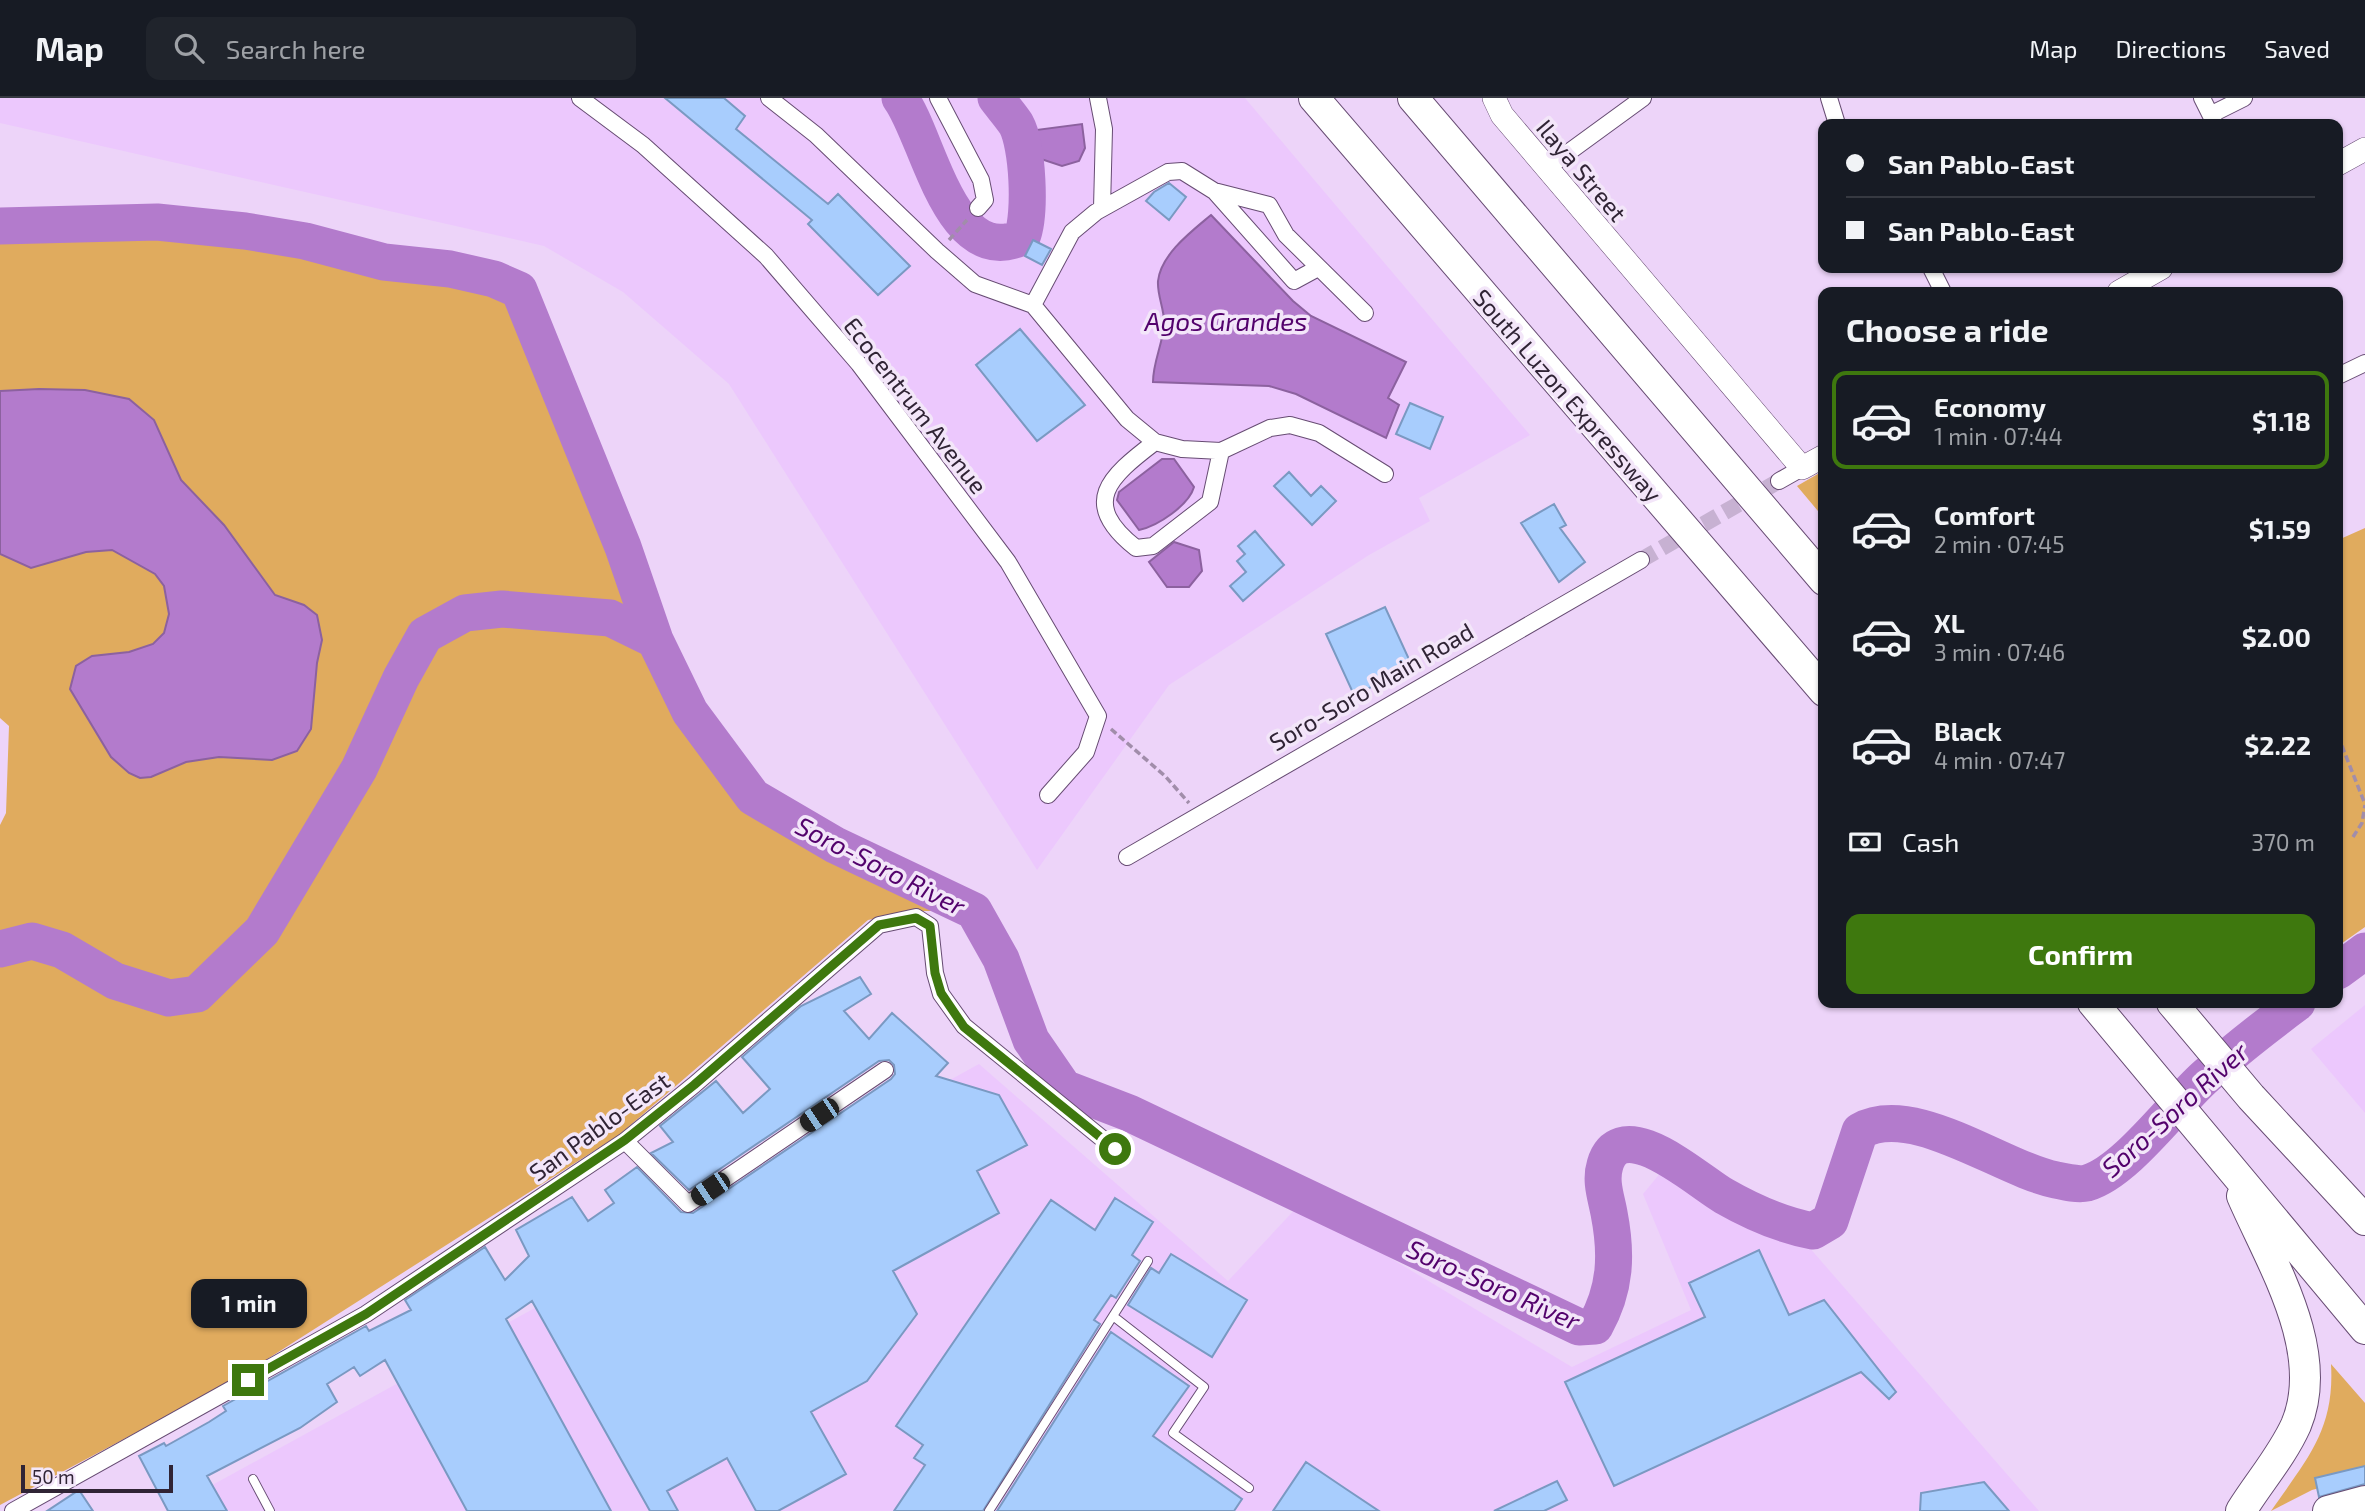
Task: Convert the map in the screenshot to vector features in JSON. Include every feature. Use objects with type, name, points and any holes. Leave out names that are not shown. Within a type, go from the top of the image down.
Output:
[{"type":"highway","name":"South Luzon Expressway","points":[[1314,98],[1818,684]]},
{"type":"highway","points":[[1413,98],[1818,573]]},
{"type":"highway","points":[[2097,1008],[2365,1329]]},
{"type":"highway","points":[[2176,1008],[2251,1097],[2355,1205],[2365,1220]]},
{"type":"highway","points":[[2229,1163],[2294,1318],[2306,1370],[2302,1407],[2296,1424],[2276,1461],[2241,1511]]},
{"type":"highway","points":[[2328,1511],[2365,1501]]},
{"type":"street","name":"Ecocentrum Avenue","points":[[580,98],[643,145],[766,256],[859,364],[1008,562],[1098,716]]},
{"type":"street","points":[[769,98],[816,135],[975,284],[1033,305],[1127,419],[1154,442],[1182,449],[1221,451],[1270,428],[1290,425],[1319,433],[1385,474]]},
{"type":"street","points":[[938,98],[981,180],[985,200],[978,208]]},
{"type":"street","points":[[1098,98],[1104,129],[1102,208]]},
{"type":"street","name":"Ilaya Street","points":[[1494,98],[1502,115],[1802,468]]},
{"type":"street","points":[[1547,168],[1643,98]]},
{"type":"street","points":[[1829,98],[1836,119]]},
{"type":"street","points":[[2202,98],[2213,119],[2244,98]]},
{"type":"street","points":[[2343,161],[2365,149]]},
{"type":"street","points":[[1033,305],[1072,232],[1102,208],[1168,172],[1182,171],[1214,191],[1294,281],[1318,268]]},
{"type":"street","points":[[1214,191],[1269,205],[1286,235],[1365,313]]},
{"type":"street","points":[[2128,287],[2152,273]]},
{"type":"street","points":[[2343,374],[2365,363]]},
{"type":"street","points":[[1154,442],[1110,481],[1103,498],[1105,513],[1136,548],[1153,546],[1210,502],[1221,451]]},
{"type":"street","points":[[1779,481],[1818,459]]},
{"type":"street","name":"Soro-Soro Main Road","points":[[1127,857],[1641,560]]},
{"type":"street","points":[[1048,795],[1086,752],[1098,716]]},
{"type":"street","name":"San Pablo-East","points":[[13,1511],[366,1314],[625,1140],[694,1085],[858,940],[879,925],[916,918],[930,926],[935,973],[941,993],[964,1027],[1115,1149]]},
{"type":"street","points":[[625,1140],[688,1204],[885,1070]]},
{"type":"lane","points":[[989,1511],[1148,1261]]},
{"type":"lane","points":[[1113,1316],[1204,1387],[1173,1433],[1249,1488]]},
{"type":"lane","points":[[253,1479],[270,1511]]},
{"type":"path","points":[[937,251],[978,208]]},
{"type":"path","points":[[1098,716],[1165,776],[1200,815]]},
{"type":"path","points":[[2343,749],[2365,805],[2362,823],[2353,837]]},
{"type":"shaded area","points":[[0,98],[1245,98],[1530,435],[1419,498],[1430,521],[1369,555],[1169,685],[1037,870],[729,384],[623,292],[544,246],[0,123]]},
{"type":"shaded area","points":[[157,222],[285,237],[384,262],[450,269],[494,279],[519,290],[623,547],[655,640],[690,712],[753,797],[835,845],[974,911],[913,911],[868,920],[619,1135],[233,1381],[0,1505],[0,825],[6,813],[9,726],[0,718],[0,226]]},
{"type":"shaded area","points":[[1818,474],[1818,511],[1797,486]]},
{"type":"shaded area","points":[[2365,528],[2365,927],[2343,942],[2343,538]]},
{"type":"shaded area","points":[[2365,1005],[2365,1113],[2311,1049]]},
{"type":"shaded area","points":[[979,1064],[1228,1281],[1300,1204],[1572,1367],[1691,1310],[1643,1194],[1662,1171],[1808,1246],[2039,1511],[165,1511]]},
{"type":"shaded area","points":[[2331,1364],[2365,1403],[2365,1476],[2312,1490],[2271,1511],[2316,1444],[2323,1427],[2331,1387]]},
{"type":"water","points":[[1082,124],[1085,148],[1079,161],[1062,166],[1041,159],[1036,130]]},
{"type":"water","name":"Agos Grandes","points":[[1211,215],[1293,301],[1311,316],[1406,362],[1388,398],[1399,405],[1386,438],[1296,394],[1269,386],[1153,382],[1164,324],[1158,287],[1160,271],[1178,244]]},
{"type":"water","points":[[85,390],[129,399],[154,420],[181,480],[224,525],[275,595],[304,605],[317,615],[322,640],[317,663],[311,729],[297,751],[272,760],[219,757],[186,762],[151,777],[140,778],[129,773],[111,757],[70,689],[76,666],[92,656],[129,652],[153,644],[164,633],[169,614],[164,586],[155,574],[112,550],[86,552],[31,568],[0,554],[0,391]]},
{"type":"water","points":[[1162,459],[1174,459],[1194,487],[1186,501],[1172,514],[1139,530],[1117,500],[1119,492]]},
{"type":"water","points":[[1174,542],[1199,550],[1202,571],[1189,587],[1167,587],[1149,562]]},
{"type":"building","points":[[665,98],[724,98],[745,116],[736,129],[828,204],[838,194],[910,266],[878,295],[808,224],[812,220]]},
{"type":"building","points":[[1169,183],[1186,197],[1169,220],[1146,201],[1154,192]]},
{"type":"building","points":[[1033,240],[1051,249],[1042,265],[1025,256]]},
{"type":"building","points":[[1020,329],[1085,405],[1037,441],[976,365]]},
{"type":"building","points":[[1410,403],[1443,417],[1430,449],[1396,434]]},
{"type":"building","points":[[1289,472],[1311,496],[1321,486],[1336,501],[1312,525],[1274,486]]},
{"type":"building","points":[[1554,504],[1566,525],[1560,528],[1585,562],[1559,582],[1521,523]]},
{"type":"building","points":[[1255,531],[1284,565],[1243,601],[1230,586],[1246,572],[1237,561],[1245,554],[1238,546]]},
{"type":"building","points":[[1385,607],[1413,668],[1354,695],[1326,634]]},
{"type":"building","points":[[860,977],[871,994],[844,1011],[869,1039],[892,1013],[948,1063],[936,1076],[999,1095],[1027,1145],[977,1171],[999,1213],[893,1271],[917,1314],[867,1381],[811,1412],[846,1474],[778,1511],[756,1511],[727,1458],[667,1491],[678,1511],[650,1511],[532,1301],[506,1319],[611,1511],[467,1511],[385,1360],[360,1376],[354,1367],[327,1384],[337,1402],[300,1428],[207,1476],[227,1511],[168,1511],[139,1456],[164,1443],[166,1446],[209,1422],[226,1411],[223,1406],[366,1326],[369,1331],[411,1310],[405,1300],[485,1247],[505,1280],[529,1256],[516,1230],[572,1197],[588,1221],[614,1203],[605,1190],[637,1167],[681,1212],[693,1213],[891,1079],[895,1074],[894,1065],[889,1060],[879,1061],[689,1190],[651,1153],[673,1142],[660,1126],[716,1081],[743,1113],[770,1089],[742,1057],[801,1006]]},
{"type":"building","points":[[1115,1198],[1153,1222],[1132,1255],[1140,1261],[1116,1298],[1111,1295],[1094,1320],[1100,1324],[983,1511],[894,1511],[925,1465],[914,1458],[923,1445],[896,1426],[1051,1200],[1095,1230]]},
{"type":"building","points":[[1759,1250],[1789,1315],[1824,1300],[1896,1392],[1889,1399],[1861,1372],[1614,1486],[1565,1382],[1705,1317],[1689,1283]]},
{"type":"building","points":[[1171,1254],[1247,1300],[1212,1357],[1128,1305],[1151,1268],[1159,1273]]},
{"type":"building","points":[[1111,1332],[1189,1386],[1153,1436],[1242,1499],[1234,1511],[997,1511]]},
{"type":"building","points":[[1306,1462],[1346,1489],[1379,1511],[1273,1511]]},
{"type":"building","points":[[2365,1466],[2365,1484],[2319,1497],[2315,1478]]},
{"type":"building","points":[[1557,1481],[1567,1500],[1544,1511],[1494,1511]]},
{"type":"building","points":[[1984,1482],[2009,1511],[1920,1511],[1921,1493]]},
{"type":"building","points":[[79,1490],[93,1511],[47,1511]]},
{"type":"waterway","points":[[900,98],[959,218],[976,235],[997,242],[1022,237],[1027,197],[1026,163],[1020,134],[1016,124],[996,98]]},
{"type":"waterway","name":"Soro-Soro River","points":[[0,226],[157,222],[245,231],[305,241],[384,262],[450,269],[494,279],[519,290],[623,547],[655,640],[690,712],[753,797],[835,845],[974,911],[1001,959],[1031,1040],[1064,1088],[1129,1113],[1579,1327],[1595,1326],[1611,1285],[1613,1243],[1603,1177],[1605,1165],[1614,1150],[1627,1145],[1643,1147],[1680,1166],[1745,1207],[1778,1222],[1813,1231],[1830,1221],[1860,1131],[1881,1124],[1905,1124],[1931,1130],[2034,1174],[2067,1182],[2087,1183],[2118,1165],[2150,1136],[2206,1076],[2290,1008]]},
{"type":"waterway","points":[[0,949],[32,941],[62,950],[115,981],[169,998],[197,994],[262,931],[359,769],[401,678],[425,635],[465,613],[502,609],[610,618],[655,640]]},
{"type":"waterway","name":"Soro-Soro River","points":[[2343,967],[2365,951]]},
{"type":"tunnel","points":[[1641,560],[1779,481]]},
{"type":"route","points":[[248,1380],[366,1314],[625,1140],[694,1085],[858,940],[879,925],[916,918],[930,926],[935,973],[941,993],[964,1027],[1115,1149]]}]
